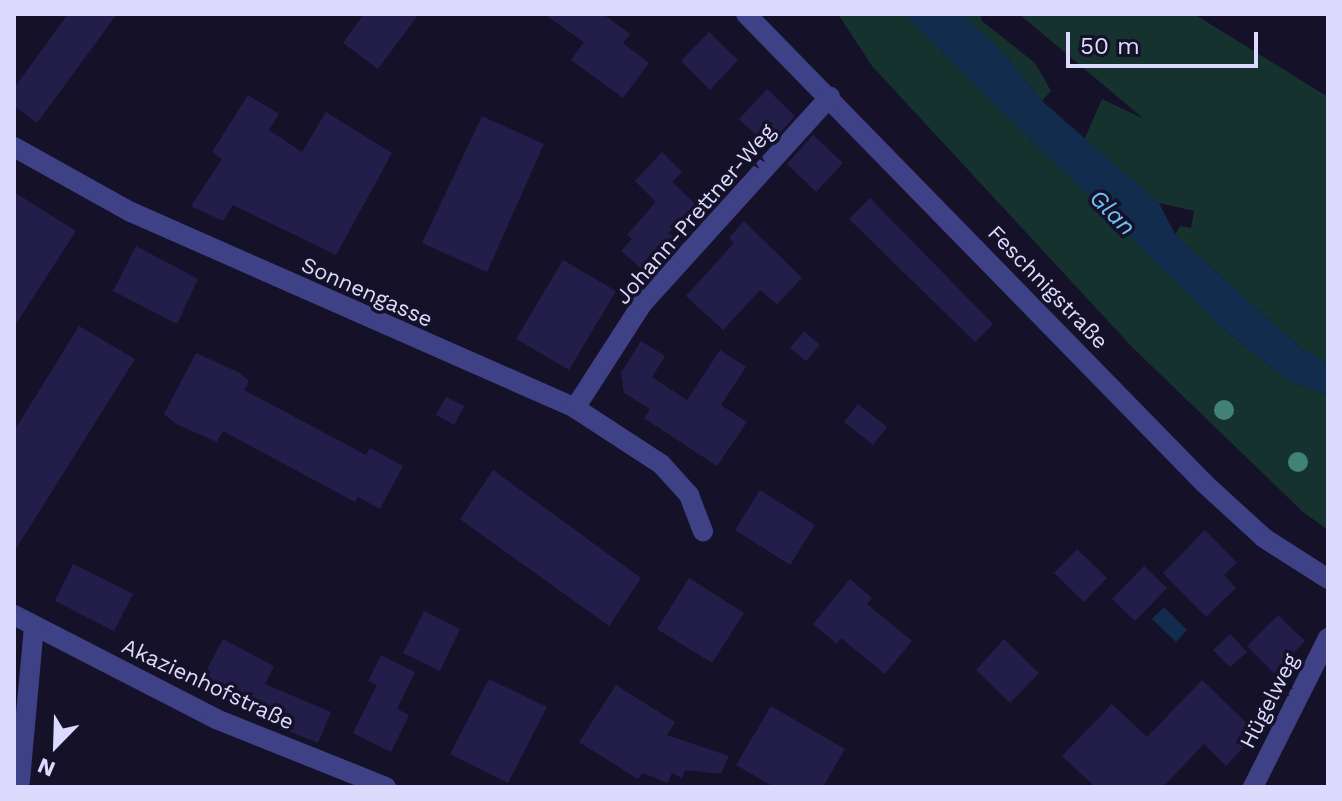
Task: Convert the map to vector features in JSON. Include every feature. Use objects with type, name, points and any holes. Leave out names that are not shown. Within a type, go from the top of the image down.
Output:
[{"type":"street","name":"Feschnigstraße","points":[[746,14],[1204,483],[1264,538],[1328,579]]},
{"type":"street","name":"Johann-Prettner-Weg","points":[[575,408],[642,304],[830,97]]},
{"type":"street","name":"Sonnengasse","points":[[14,147],[131,212],[575,408],[661,464],[689,495],[703,531]]},
{"type":"street","name":"Akazienhofstraße","points":[[14,615],[216,719],[386,787]]},
{"type":"street","points":[[14,781],[20,780],[34,626]]},
{"type":"street","name":"Hügelweg","points":[[1253,787],[1328,638]]},
{"type":"green space","points":[[838,14],[904,14],[1220,326],[1289,381],[1328,395],[1328,530],[1303,512],[1133,348],[872,66]]},
{"type":"green space","points":[[962,14],[980,14],[982,21],[1035,63],[1051,91],[1042,101],[1006,56]]},
{"type":"green space","points":[[1019,14],[1194,14],[1328,97],[1328,363],[1302,349],[1175,235],[1180,226],[1191,228],[1194,211],[1159,203],[1084,140],[1102,99],[1144,119]]},
{"type":"water","name":"Glan","points":[[904,14],[962,14],[1006,56],[1042,101],[1159,203],[1176,236],[1302,349],[1328,363],[1328,395],[1289,381],[1220,326]]},
{"type":"water","points":[[1164,607],[1187,630],[1176,642],[1152,619]]},
{"type":"building","points":[[68,14],[117,14],[37,123],[14,106],[14,88]]},
{"type":"building","points":[[364,14],[419,14],[378,69],[343,43]]},
{"type":"building","points":[[544,14],[603,14],[630,34],[623,43],[649,63],[623,98],[571,60],[584,42]]},
{"type":"building","points":[[709,32],[738,60],[710,90],[681,61]]},
{"type":"building","points":[[767,89],[795,116],[768,146],[739,119]]},
{"type":"building","points":[[248,95],[279,114],[269,130],[302,152],[326,112],[392,153],[336,255],[233,205],[223,221],[191,206],[222,159],[212,152]]},
{"type":"building","points":[[482,116],[544,144],[487,272],[422,243]]},
{"type":"building","points":[[813,135],[843,163],[816,192],[787,164]]},
{"type":"building","points":[[662,152],[682,172],[672,182],[695,204],[668,233],[674,238],[644,271],[621,251],[632,239],[627,235],[656,202],[635,181]]},
{"type":"building","points":[[14,192],[76,231],[14,327]]},
{"type":"building","points":[[870,198],[993,324],[975,342],[849,219]]},
{"type":"building","points":[[744,221],[802,278],[777,304],[760,290],[723,330],[686,296],[734,243],[729,238]]},
{"type":"building","points":[[136,246],[198,279],[177,324],[113,291]]},
{"type":"building","points":[[563,260],[616,291],[569,370],[516,339]]},
{"type":"building","points":[[79,326],[135,359],[14,552],[14,431]]},
{"type":"building","points":[[804,331],[820,345],[806,361],[790,348]]},
{"type":"building","points":[[641,341],[665,356],[652,377],[687,400],[720,350],[746,367],[721,405],[747,422],[717,466],[644,418],[650,409],[624,393],[621,373]]},
{"type":"building","points":[[196,353],[238,372],[249,381],[244,390],[366,455],[370,448],[403,466],[380,509],[358,497],[355,502],[223,431],[217,442],[176,424],[164,414]]},
{"type":"building","points":[[446,397],[464,406],[454,425],[436,415]]},
{"type":"building","points":[[858,404],[887,427],[873,445],[844,422]]},
{"type":"building","points":[[493,470],[641,578],[609,626],[460,519]]},
{"type":"building","points":[[760,490],[815,525],[790,565],[735,530]]},
{"type":"building","points":[[1205,530],[1237,563],[1224,575],[1236,588],[1206,617],[1163,573]]},
{"type":"building","points":[[1077,549],[1107,578],[1084,602],[1054,573]]},
{"type":"building","points":[[73,564],[133,594],[114,631],[55,601]]},
{"type":"building","points":[[1144,566],[1167,588],[1135,621],[1112,599]]},
{"type":"building","points":[[689,578],[744,613],[712,663],[657,629]]},
{"type":"building","points":[[850,579],[872,598],[867,604],[912,641],[885,674],[841,638],[837,644],[813,624]]},
{"type":"building","points":[[424,611],[460,629],[440,671],[403,653]]},
{"type":"building","points":[[1278,615],[1305,641],[1274,673],[1247,646]]},
{"type":"building","points":[[1230,634],[1247,652],[1230,667],[1213,650]]},
{"type":"building","points":[[223,639],[274,666],[265,684],[331,712],[318,743],[277,726],[281,717],[203,677]]},
{"type":"building","points":[[1004,639],[1039,673],[1010,703],[976,670]]},
{"type":"building","points":[[381,655],[415,672],[397,709],[409,715],[391,752],[353,733],[377,685],[368,681]]},
{"type":"building","points":[[489,679],[547,707],[508,783],[450,754]]},
{"type":"building","points":[[1202,680],[1257,733],[1226,766],[1204,744],[1163,787],[1095,787],[1062,756],[1112,704],[1147,737]]},
{"type":"building","points":[[616,685],[675,722],[667,735],[729,756],[721,774],[685,770],[682,778],[672,773],[668,783],[643,773],[638,779],[579,742]]},
{"type":"building","points":[[771,706],[845,749],[823,787],[774,787],[736,765]]}]
